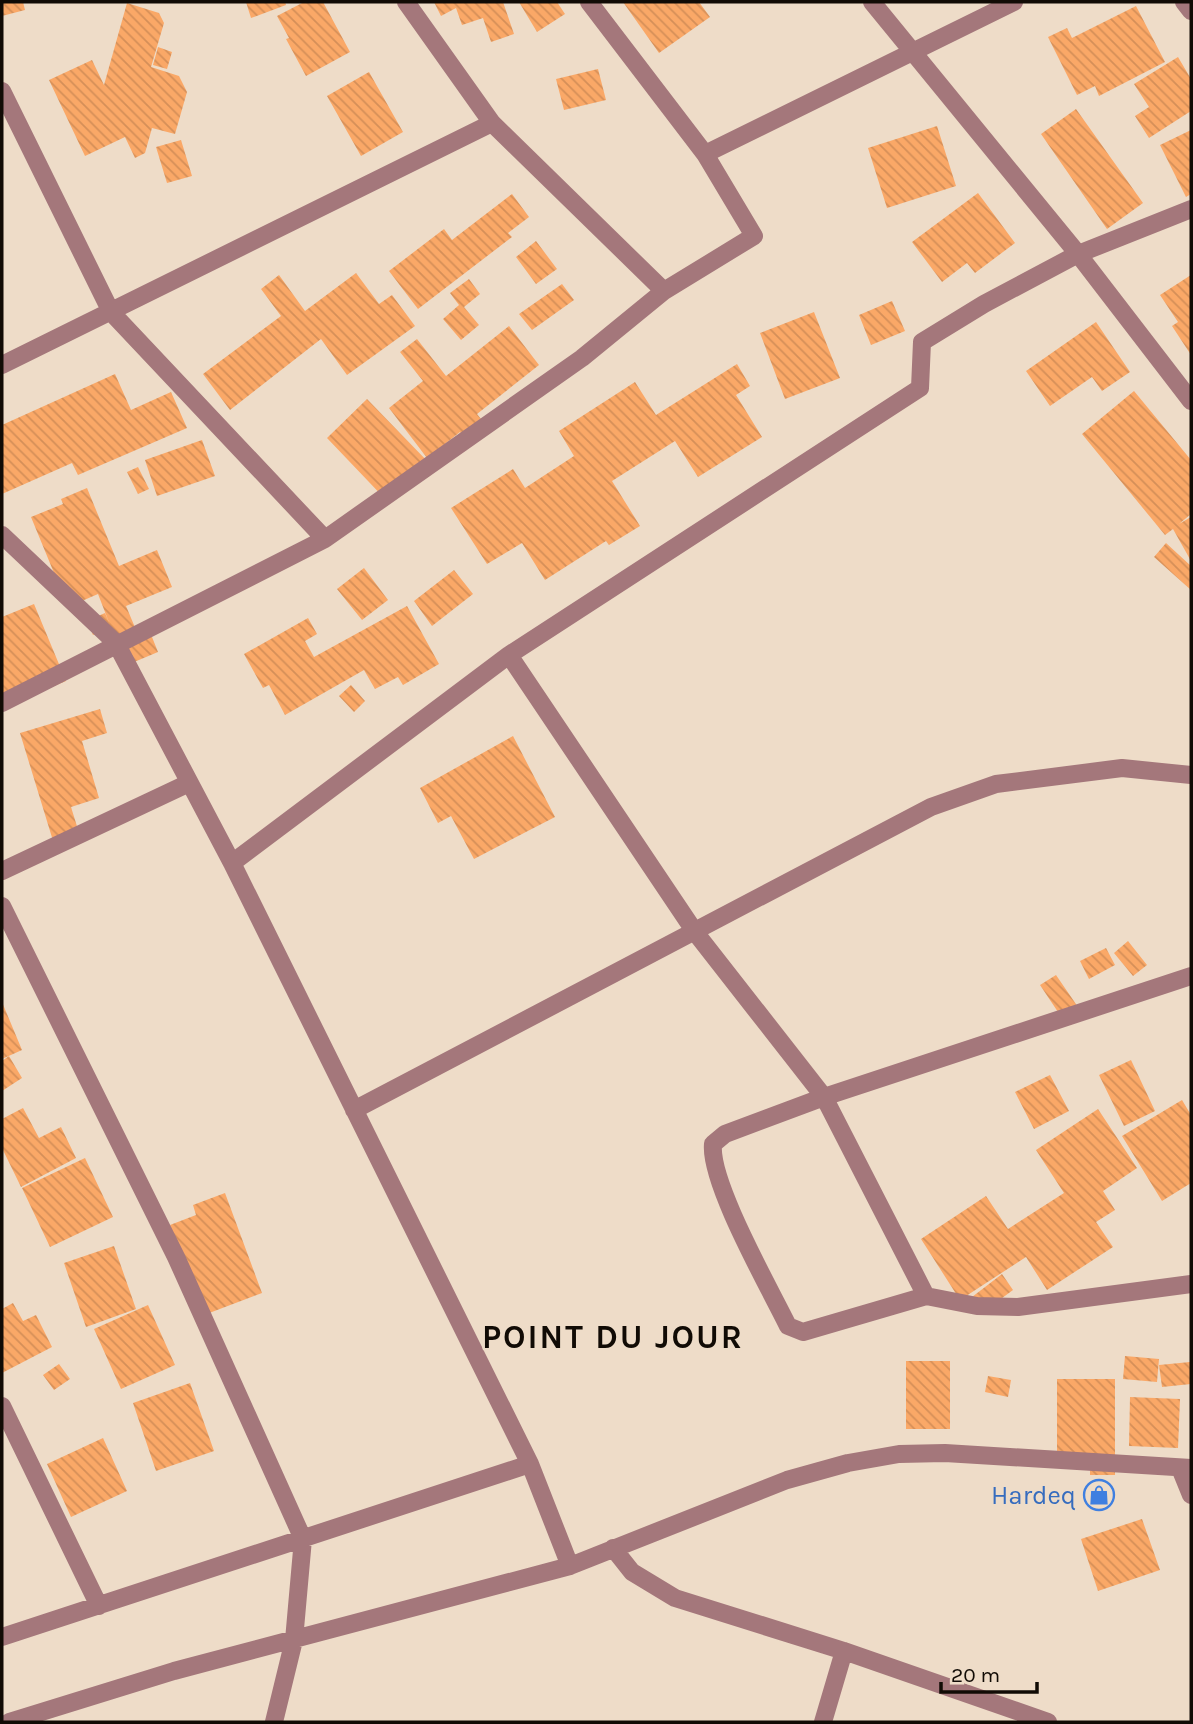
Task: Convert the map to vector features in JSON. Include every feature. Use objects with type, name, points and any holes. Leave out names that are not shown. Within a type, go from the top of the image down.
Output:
[{"type":"street","points":[[406,2],[492,123],[664,291]]},
{"type":"street","points":[[2,703],[325,539],[582,358],[664,291],[754,236],[705,153],[589,2]]},
{"type":"street","points":[[872,2],[1078,254],[1191,401]]},
{"type":"street","points":[[705,153],[1014,2]]},
{"type":"street","points":[[1184,2],[1191,11]]},
{"type":"street","points":[[2,91],[111,312],[325,539]]},
{"type":"street","points":[[2,365],[492,123]]},
{"type":"street","points":[[232,863],[509,654],[920,388],[922,342],[984,304],[1078,254],[1191,209]]},
{"type":"street","points":[[2,535],[116,643],[232,863],[530,1464],[570,1566]]},
{"type":"street","points":[[509,654],[695,932],[824,1097],[926,1296]]},
{"type":"street","points":[[354,1110],[931,807],[996,784],[1122,768],[1191,775]]},
{"type":"street","points":[[2,871],[189,783]]},
{"type":"street","points":[[2,906],[176,1256],[303,1539],[294,1640],[274,1722]]},
{"type":"street","points":[[1191,976],[824,1097],[725,1134],[713,1143],[714,1168],[788,1326],[803,1332],[926,1296],[977,1306],[1018,1307],[1191,1284]]},
{"type":"street","points":[[2,1406],[99,1606]]},
{"type":"street","points":[[9,1722],[174,1671],[570,1566],[787,1480],[848,1463],[900,1454],[945,1453],[1186,1468],[1191,1495]]},
{"type":"street","points":[[2,1637],[530,1464]]},
{"type":"street","points":[[613,1548],[632,1572],[675,1598],[844,1651],[1048,1722]]},
{"type":"street","points":[[823,1722],[844,1651]]},
{"type":"building","points":[[2,2],[23,2],[25,10],[2,16]]},
{"type":"building","points":[[246,2],[285,2],[286,5],[251,18]]},
{"type":"building","points":[[304,2],[323,2],[350,52],[306,76],[277,16]]},
{"type":"building","points":[[434,2],[503,2],[514,34],[491,42],[483,18],[462,25],[456,8],[441,16]]},
{"type":"building","points":[[519,2],[557,2],[565,14],[537,32]]},
{"type":"building","points":[[623,2],[699,2],[710,17],[659,53]]},
{"type":"building","points":[[127,3],[159,13],[164,23],[151,67],[179,76],[187,92],[175,134],[152,128],[145,153],[135,158],[125,137],[85,156],[49,80],[92,60],[104,85]]},
{"type":"building","points":[[1136,6],[1165,62],[1099,96],[1095,86],[1077,95],[1048,37],[1067,28],[1072,38]]},
{"type":"building","points":[[158,47],[172,52],[167,69],[153,65]]},
{"type":"building","points":[[1178,57],[1191,79],[1191,111],[1149,138],[1135,116],[1149,107],[1134,84]]},
{"type":"building","points":[[598,69],[606,100],[564,110],[556,79]]},
{"type":"building","points":[[369,72],[403,132],[361,156],[327,96]]},
{"type":"building","points":[[1076,109],[1143,203],[1107,229],[1041,134]]},
{"type":"building","points":[[937,126],[956,186],[887,208],[868,148]]},
{"type":"building","points":[[1191,130],[1191,194],[1186,197],[1160,145]]},
{"type":"building","points":[[181,140],[192,176],[167,183],[156,147]]},
{"type":"building","points":[[978,193],[1015,243],[975,273],[967,263],[942,282],[912,242]]},
{"type":"building","points":[[512,194],[529,217],[508,233],[512,237],[418,309],[389,271],[444,229],[452,240]]},
{"type":"building","points":[[536,241],[557,269],[536,284],[516,257]]},
{"type":"building","points":[[356,273],[379,304],[392,295],[415,326],[347,375],[321,339],[230,410],[203,374],[281,316],[261,289],[279,275],[305,311]]},
{"type":"building","points":[[1191,275],[1191,355],[1172,326],[1178,322],[1160,295]]},
{"type":"building","points":[[469,279],[480,294],[464,307],[479,325],[461,340],[443,319],[459,305],[450,293]]},
{"type":"building","points":[[562,284],[574,300],[532,330],[519,314]]},
{"type":"building","points":[[892,301],[905,331],[871,345],[859,315]]},
{"type":"building","points":[[814,312],[840,378],[785,399],[760,333]]},
{"type":"building","points":[[1096,322],[1130,372],[1102,391],[1092,377],[1050,406],[1026,371]]},
{"type":"building","points":[[509,326],[539,365],[477,414],[489,429],[469,445],[460,432],[427,458],[389,408],[423,381],[400,352],[417,339],[446,376]]},
{"type":"building","points":[[737,364],[750,386],[736,395],[762,437],[698,477],[675,441],[612,481],[640,526],[609,545],[606,541],[545,580],[522,543],[487,564],[451,508],[513,469],[525,488],[574,456],[559,431],[635,382],[656,415]]},
{"type":"building","points":[[115,374],[131,410],[171,392],[187,428],[78,475],[72,463],[2,494],[2,425]]},
{"type":"building","points":[[1134,391],[1191,460],[1191,514],[1179,524],[1191,517],[1191,561],[1173,529],[1165,535],[1082,434]]},
{"type":"building","points":[[367,399],[430,464],[389,503],[327,438]]},
{"type":"building","points":[[202,440],[215,476],[157,496],[145,460]]},
{"type":"building","points":[[138,467],[149,489],[138,494],[127,472]]},
{"type":"building","points":[[87,488],[119,566],[157,550],[172,587],[126,606],[139,637],[150,632],[158,652],[127,665],[111,627],[93,635],[87,621],[105,613],[110,625],[98,594],[68,607],[31,517],[63,504],[61,499]]},
{"type":"building","points":[[1166,543],[1191,566],[1191,590],[1154,557]]},
{"type":"building","points":[[364,568],[388,600],[362,620],[337,589]]},
{"type":"building","points":[[454,570],[473,594],[432,626],[414,601]]},
{"type":"building","points":[[34,604],[66,681],[2,708],[2,617]]},
{"type":"building","points":[[407,606],[439,664],[403,685],[398,677],[375,689],[364,670],[285,715],[269,685],[263,688],[244,654],[308,618],[317,634],[305,641],[314,657]]},
{"type":"building","points":[[351,685],[365,701],[354,712],[339,696]]},
{"type":"building","points":[[100,709],[107,733],[82,741],[99,798],[71,807],[80,836],[54,844],[20,733]]},
{"type":"building","points":[[513,736],[555,817],[474,859],[451,816],[438,823],[420,788]]},
{"type":"building","points":[[1128,941],[1147,965],[1133,976],[1114,953]]},
{"type":"building","points":[[1106,948],[1115,965],[1089,979],[1080,961]]},
{"type":"building","points":[[1056,975],[1080,1010],[1064,1021],[1040,985]]},
{"type":"building","points":[[2,1002],[22,1050],[2,1059]]},
{"type":"building","points":[[9,1056],[22,1078],[2,1091],[2,1061]]},
{"type":"building","points":[[1131,1060],[1155,1111],[1124,1126],[1099,1075]]},
{"type":"building","points":[[1050,1075],[1069,1111],[1034,1129],[1015,1092]]},
{"type":"building","points":[[1182,1100],[1191,1115],[1191,1183],[1162,1201],[1122,1136]]},
{"type":"building","points":[[23,1108],[39,1138],[61,1127],[76,1158],[21,1187],[2,1148],[2,1119]]},
{"type":"building","points":[[1098,1109],[1137,1168],[1103,1191],[1115,1210],[1096,1222],[1113,1247],[1047,1290],[1026,1257],[960,1300],[921,1239],[986,1196],[1008,1229],[1064,1193],[1036,1150]]},
{"type":"building","points":[[85,1158],[113,1217],[50,1247],[22,1188]]},
{"type":"building","points":[[225,1193],[262,1293],[204,1315],[170,1225],[196,1215],[193,1205]]},
{"type":"building","points":[[114,1246],[136,1309],[86,1327],[64,1263]]},
{"type":"building","points":[[1002,1274],[1013,1290],[983,1312],[972,1297]]},
{"type":"building","points":[[13,1303],[23,1321],[36,1315],[52,1347],[2,1373],[2,1309]]},
{"type":"building","points":[[148,1305],[175,1365],[121,1389],[94,1329]]},
{"type":"building","points":[[1125,1356],[1159,1359],[1157,1382],[1123,1379]]},
{"type":"building","points":[[906,1361],[950,1361],[950,1429],[906,1429]]},
{"type":"building","points":[[1190,1362],[1191,1384],[1162,1387],[1159,1365]]},
{"type":"building","points":[[59,1364],[70,1379],[54,1390],[43,1375]]},
{"type":"building","points":[[988,1376],[1011,1380],[1008,1397],[985,1392]]},
{"type":"building","points":[[1057,1379],[1115,1379],[1115,1475],[1090,1475],[1090,1455],[1057,1455]]},
{"type":"building","points":[[190,1383],[214,1451],[156,1471],[133,1403]]},
{"type":"building","points":[[1130,1397],[1180,1399],[1178,1448],[1129,1446]]},
{"type":"building","points":[[103,1438],[127,1491],[71,1517],[47,1464]]},
{"type":"building","points":[[1142,1519],[1160,1570],[1098,1591],[1081,1539]]},
{"type":"place","name":"Hardeq","points":[[1099,1495]]},
{"type":"district","name":"POINT DU JOUR","points":[[613,1336]]}]
